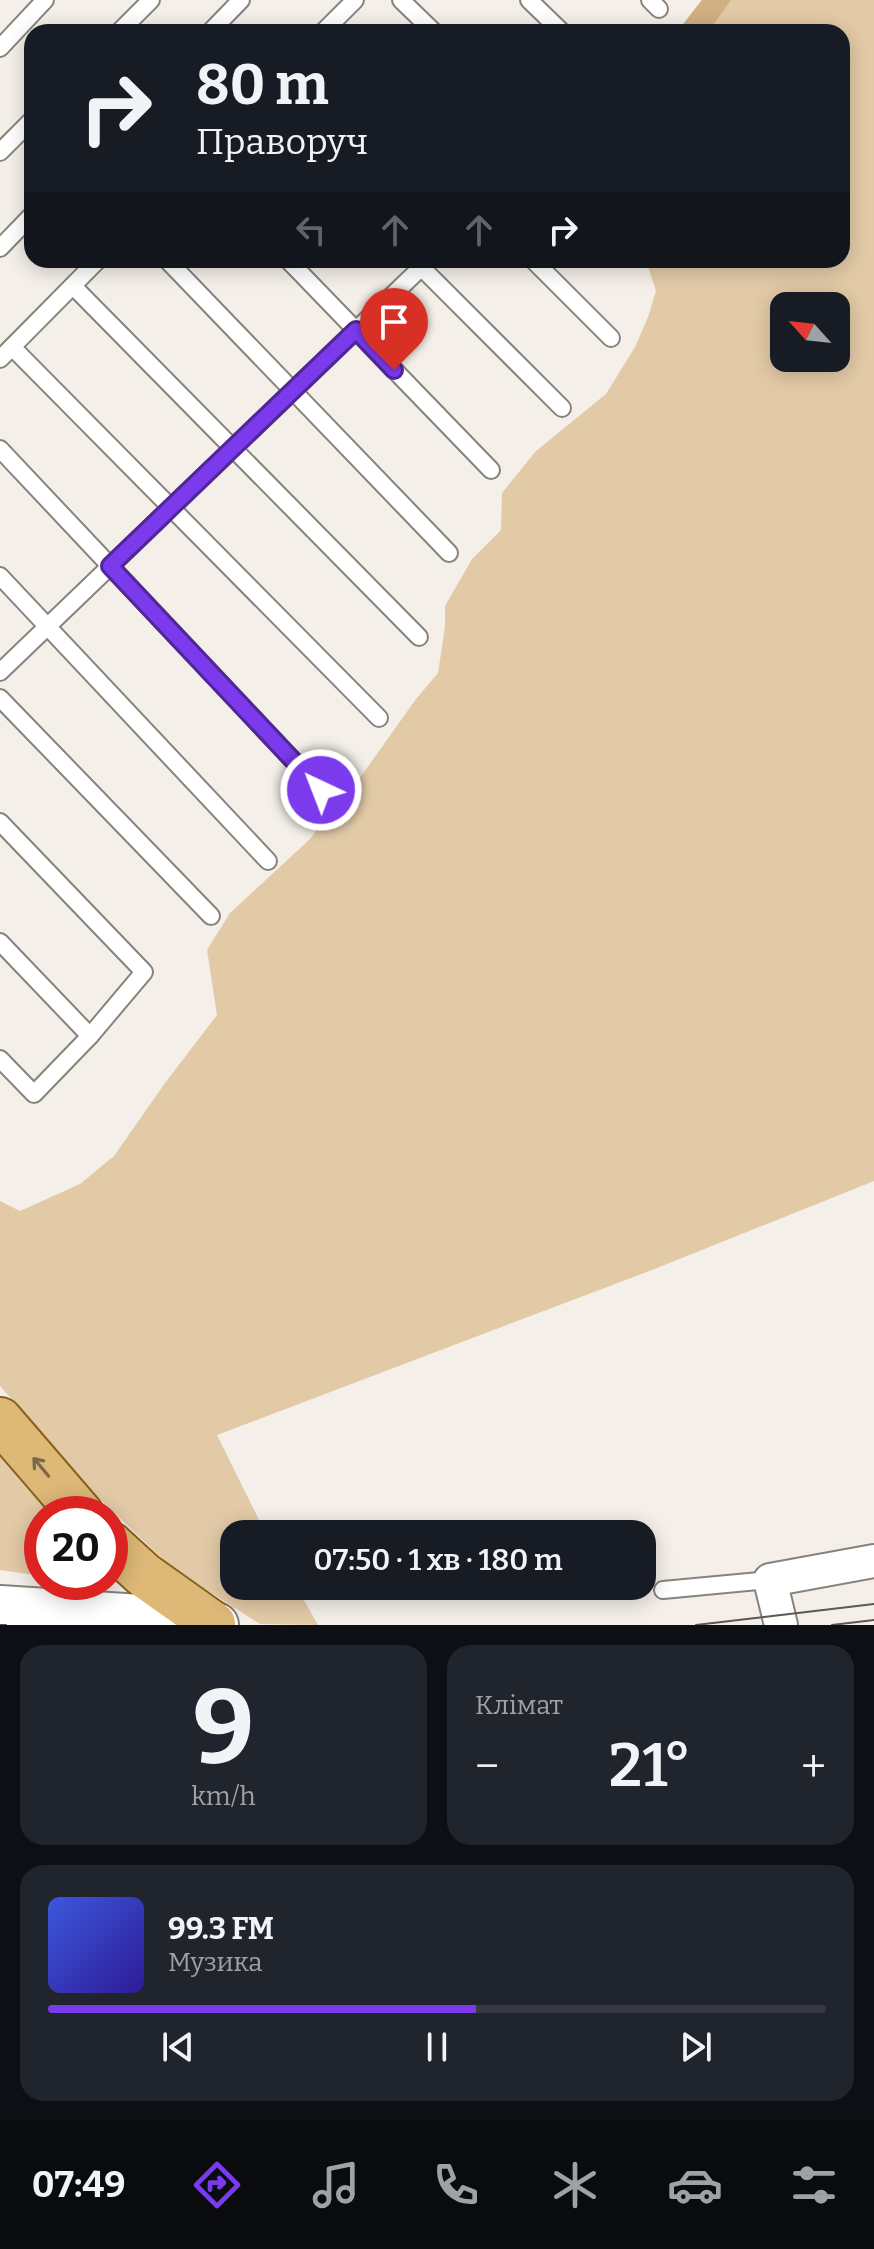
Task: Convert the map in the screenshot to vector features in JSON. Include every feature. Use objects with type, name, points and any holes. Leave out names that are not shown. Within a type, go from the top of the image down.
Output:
[{"type":"main road","points":[[0,1420],[65,1496]]},
{"type":"main road","points":[[128,1560],[214,1624]]},
{"type":"main road","points":[[0,1589],[156,1618]]},
{"type":"main road","points":[[0,1608],[214,1624]]},
{"type":"street","points":[[781,1625],[770,1580],[874,1561]]},
{"type":"lane","points":[[0,48],[45,0]]},
{"type":"lane","points":[[127,24],[151,0]]},
{"type":"lane","points":[[218,24],[241,0]]},
{"type":"lane","points":[[331,24],[355,0]]},
{"type":"lane","points":[[401,0],[426,24]]},
{"type":"lane","points":[[529,0],[554,24]]},
{"type":"lane","points":[[0,152],[24,128]]},
{"type":"lane","points":[[0,248],[24,223]]},
{"type":"lane","points":[[90,268],[6,353],[171,508],[379,718]]},
{"type":"lane","points":[[175,268],[449,553]]},
{"type":"lane","points":[[296,268],[491,470]]},
{"type":"lane","points":[[0,672],[356,330],[415,268]]},
{"type":"lane","points":[[427,268],[562,408]]},
{"type":"lane","points":[[541,268],[611,338]]},
{"type":"lane","points":[[73,286],[419,637]]},
{"type":"lane","points":[[0,449],[321,790]]},
{"type":"lane","points":[[0,576],[268,861]]},
{"type":"lane","points":[[0,698],[211,916]]},
{"type":"lane","points":[[0,822],[144,972],[90,1036],[34,1094],[0,1059]]},
{"type":"lane","points":[[0,942],[90,1036]]},
{"type":"lane","points":[[663,1590],[770,1580]]},
{"type":"shaded area","points":[[702,0],[874,0],[874,1181],[652,1270],[217,1435],[259,1520],[220,1520],[220,1598],[171,1567],[128,1526],[128,1496],[98,1496],[0,1386],[0,1201],[20,1211],[80,1184],[114,1156],[217,1015],[207,950],[230,913],[309,840],[438,673],[445,606],[472,559],[501,530],[502,493],[536,451],[606,394],[635,347],[656,291],[649,268],[850,268],[850,24],[683,24]]},
{"type":"shaded area","points":[[702,0],[731,0],[714,24],[683,24]]},
{"type":"shaded area","points":[[0,1436],[51,1496],[24,1496],[24,1573],[0,1570]]},
{"type":"shaded area","points":[[223,1600],[304,1600],[318,1625],[260,1624]]},
{"type":"tram line","points":[[696,1625],[874,1604]]},
{"type":"tram line","points":[[832,1625],[874,1620]]},
{"type":"tram line","points":[[0,1625],[6,1625]]},
{"type":"route","points":[[321,790],[110,566],[356,330],[394,370]]}]
